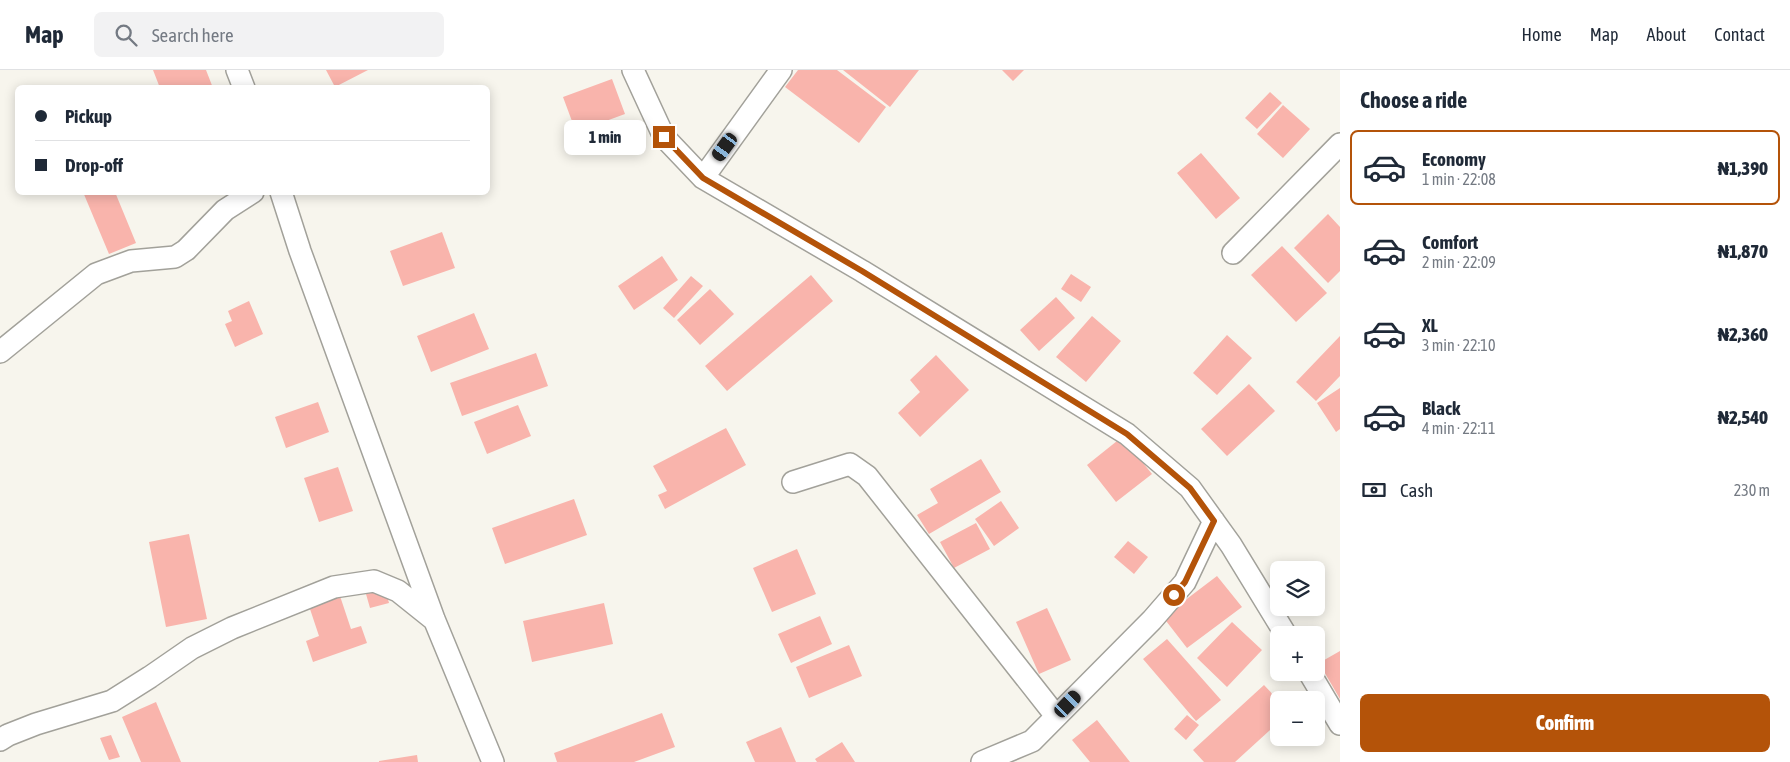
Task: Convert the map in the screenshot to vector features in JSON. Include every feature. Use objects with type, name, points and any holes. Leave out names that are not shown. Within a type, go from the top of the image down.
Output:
[{"type":"street","points":[[237,70],[243,85]]},
{"type":"street","points":[[633,70],[664,137],[703,178],[862,271],[1127,434],[1190,488],[1214,521],[1280,626]]},
{"type":"street","points":[[703,178],[781,70]]},
{"type":"street","points":[[1233,253],[1340,144]]},
{"type":"street","points":[[0,352],[96,274],[130,261],[175,257],[186,250],[226,210],[248,195]]},
{"type":"street","points":[[282,195],[300,251],[434,619],[493,762]]},
{"type":"street","points":[[793,482],[850,464],[867,476],[1056,716]]},
{"type":"street","points":[[982,762],[1032,740],[1152,620],[1185,582],[1214,521]]},
{"type":"street","points":[[0,740],[36,724],[112,701],[192,648],[232,628],[334,587],[374,581],[398,591],[434,619]]},
{"type":"street","points":[[1314,681],[1340,724]]},
{"type":"building","points":[[153,70],[206,70],[212,85],[159,85]]},
{"type":"building","points":[[326,70],[368,70],[339,85],[334,85]]},
{"type":"building","points":[[798,70],[837,70],[886,107],[859,143],[785,87]]},
{"type":"building","points":[[843,70],[919,70],[890,107]]},
{"type":"building","points":[[1002,70],[1024,70],[1013,81]]},
{"type":"building","points":[[612,79],[625,114],[576,132],[563,97]]},
{"type":"building","points":[[1270,92],[1282,103],[1257,129],[1245,118]]},
{"type":"building","points":[[1283,105],[1310,129],[1283,158],[1257,134]]},
{"type":"building","points":[[1201,153],[1240,198],[1216,219],[1177,173]]},
{"type":"building","points":[[84,195],[116,195],[136,243],[109,254]]},
{"type":"building","points":[[1328,214],[1340,227],[1340,271],[1328,283],[1294,248]]},
{"type":"building","points":[[442,232],[455,268],[403,286],[390,251]]},
{"type":"building","points":[[1282,246],[1327,293],[1296,322],[1251,275]]},
{"type":"building","points":[[662,256],[678,280],[634,310],[618,286]]},
{"type":"building","points":[[1071,274],[1091,287],[1081,302],[1061,289]]},
{"type":"building","points":[[811,275],[833,301],[727,391],[705,366]]},
{"type":"building","points":[[691,276],[703,286],[674,318],[663,308]]},
{"type":"building","points":[[710,289],[734,314],[700,345],[677,320]]},
{"type":"building","points":[[1056,297],[1075,318],[1039,351],[1020,330]]},
{"type":"building","points":[[249,301],[263,334],[235,347],[225,324],[232,321],[228,311]]},
{"type":"building","points":[[474,313],[489,349],[431,372],[417,336]]},
{"type":"building","points":[[1092,316],[1121,341],[1086,382],[1056,357]]},
{"type":"building","points":[[1227,335],[1252,358],[1217,395],[1193,373]]},
{"type":"building","points":[[1340,336],[1340,376],[1316,401],[1296,382]]},
{"type":"building","points":[[536,353],[548,386],[462,416],[450,383]]},
{"type":"building","points":[[936,355],[969,390],[920,437],[898,413],[920,392],[910,380]]},
{"type":"building","points":[[1249,384],[1275,411],[1227,456],[1201,429]]},
{"type":"building","points":[[1340,388],[1340,429],[1336,432],[1317,403]]},
{"type":"building","points":[[318,402],[329,432],[286,448],[275,417]]},
{"type":"building","points":[[518,405],[531,436],[487,454],[474,422]]},
{"type":"building","points":[[726,428],[746,465],[665,509],[658,495],[667,491],[653,466]]},
{"type":"building","points":[[1122,437],[1152,474],[1116,502],[1087,465]]},
{"type":"building","points":[[981,459],[1001,492],[929,534],[917,515],[938,503],[930,489]]},
{"type":"building","points":[[338,467],[353,511],[319,522],[304,478]]},
{"type":"building","points":[[574,499],[587,535],[505,564],[492,528]]},
{"type":"building","points":[[1001,501],[1019,528],[994,546],[975,519]]},
{"type":"building","points":[[976,523],[990,549],[954,568],[940,542]]},
{"type":"building","points":[[189,534],[207,619],[166,627],[149,542]]},
{"type":"building","points":[[1128,541],[1148,557],[1134,574],[1114,557]]},
{"type":"building","points":[[797,549],[816,594],[772,612],[753,568]]},
{"type":"building","points":[[1217,576],[1242,607],[1187,648],[1163,617]]},
{"type":"building","points":[[385,588],[389,603],[370,608],[366,594]]},
{"type":"building","points":[[338,590],[351,629],[361,626],[367,643],[313,662],[306,641],[319,636],[307,600]]},
{"type":"building","points":[[604,603],[613,644],[532,662],[523,621]]},
{"type":"building","points":[[1047,608],[1071,660],[1039,674],[1016,622]]},
{"type":"building","points":[[820,616],[832,644],[791,663],[778,634]]},
{"type":"building","points":[[1232,622],[1262,650],[1227,687],[1197,658]]},
{"type":"building","points":[[1167,639],[1221,700],[1196,721],[1143,659]]},
{"type":"building","points":[[849,645],[862,676],[809,698],[796,667]]},
{"type":"building","points":[[1340,651],[1340,699],[1325,673],[1325,660]]},
{"type":"building","points":[[1264,685],[1270,691],[1270,730],[1235,762],[1204,762],[1193,750]]},
{"type":"building","points":[[156,702],[181,762],[141,762],[122,717]]},
{"type":"building","points":[[662,713],[675,747],[634,762],[557,762],[554,753]]},
{"type":"building","points":[[1187,715],[1199,725],[1186,740],[1174,729]]},
{"type":"building","points":[[1097,720],[1130,762],[1090,762],[1072,740]]},
{"type":"building","points":[[781,727],[796,762],[755,762],[746,742]]},
{"type":"building","points":[[111,735],[120,757],[109,760],[100,738]]},
{"type":"building","points":[[842,742],[855,762],[817,762],[815,759]]},
{"type":"building","points":[[417,755],[418,762],[379,762],[379,761]]},
{"type":"route","points":[[664,137],[703,178],[862,271],[1127,434],[1190,488],[1214,521],[1185,582],[1174,595]]}]
